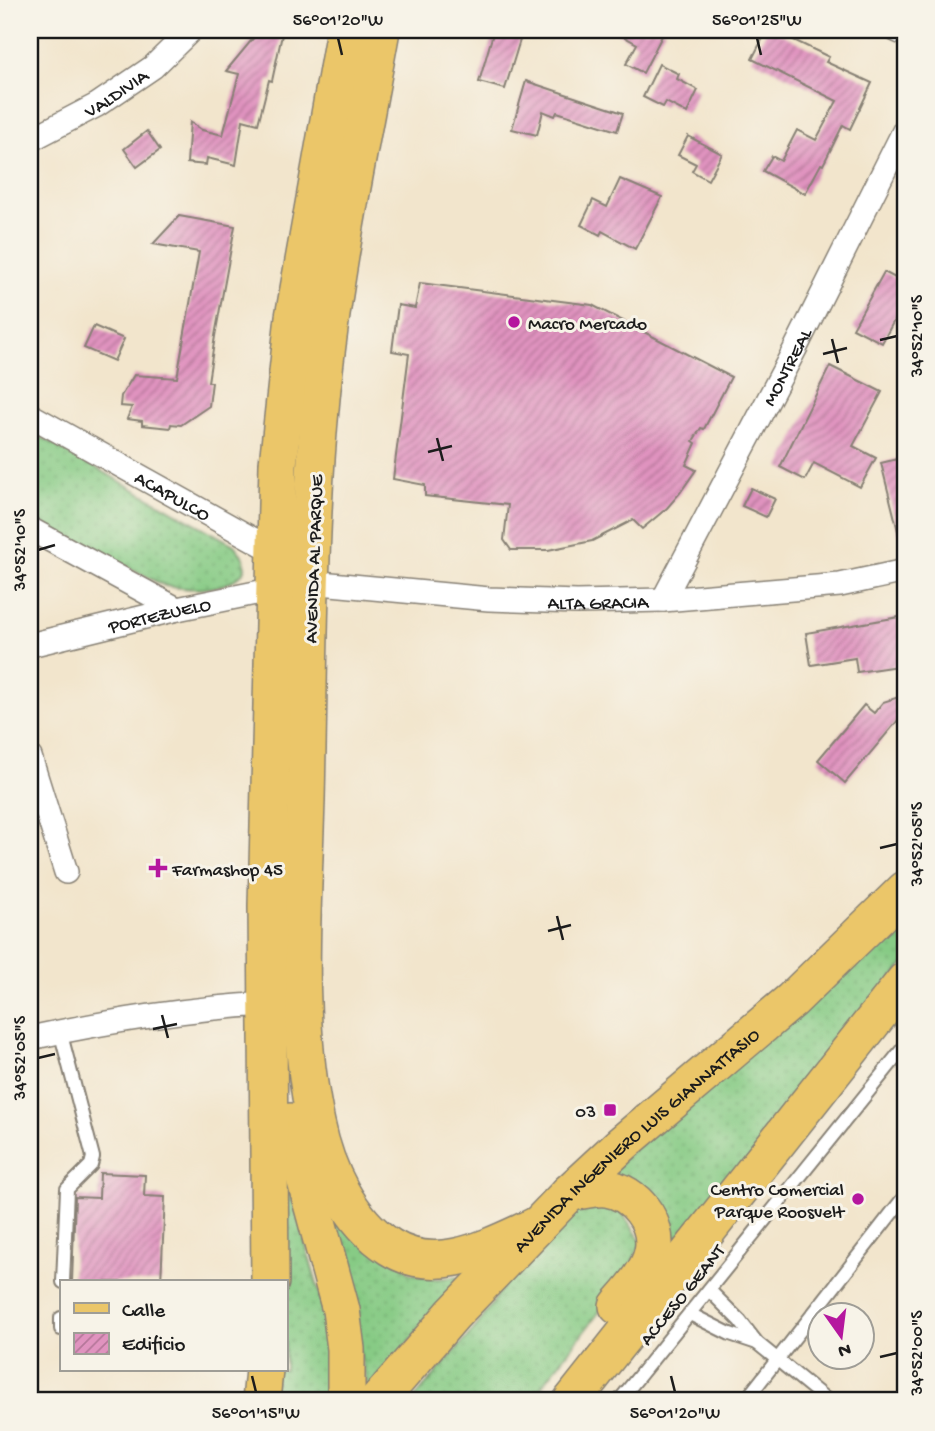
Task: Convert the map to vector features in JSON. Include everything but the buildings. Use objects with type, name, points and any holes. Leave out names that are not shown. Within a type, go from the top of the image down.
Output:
[{"type":"main road","name":"AVENIDA AL PARQUE","points":[[345,30],[294,317],[278,464],[276,551],[292,587],[302,1004],[310,1094],[316,1126],[334,1181],[369,1230],[391,1248],[413,1257],[435,1260],[457,1258],[485,1249],[536,1226]]},
{"type":"main road","name":"AVENIDA AL PARQUE","points":[[268,1003],[269,797],[292,587],[340,251],[381,30]]},
{"type":"main road","name":"AVENIDA INGENIERO LUIS GIANNATTASIO","points":[[378,1401],[453,1314],[569,1193],[623,1143],[792,1000],[869,928],[905,890]]},
{"type":"main road","points":[[572,1401],[905,981]]},
{"type":"main road","points":[[268,1003],[270,1280]]},
{"type":"main road","points":[[268,1003],[281,1086],[341,1310],[346,1349],[345,1401]]},
{"type":"main road","points":[[545,1401],[632,1290],[648,1267],[653,1251],[649,1220],[642,1209],[621,1192],[608,1188],[592,1188],[569,1193]]},
{"type":"main road","points":[[403,1401],[470,1322],[501,1264]]},
{"type":"main road","points":[[261,1401],[264,1372]]},
{"type":"street","name":"VALDIVIA","points":[[30,140],[97,105],[153,67],[191,30]]},
{"type":"street","points":[[896,30],[905,34]]},
{"type":"street","name":"MONTREAL","points":[[663,600],[795,349],[905,129]]},
{"type":"street","name":"ACAPULCO","points":[[30,415],[153,482],[245,537],[276,551]]},
{"type":"street","points":[[30,529],[177,609]]},
{"type":"street","name":"ALTA GRACIA","points":[[292,587],[489,599],[577,602],[663,600],[840,585],[905,571]]},
{"type":"street","name":"PORTEZUELO","points":[[30,645],[177,609],[292,587]]},
{"type":"street","points":[[30,757],[65,872]]},
{"type":"street","points":[[30,1038],[122,1018],[268,1003]]},
{"type":"lane","points":[[60,1031],[93,1157],[91,1164],[67,1189],[63,1280]]},
{"type":"lane","name":"ACCESO GEANT","points":[[619,1401],[905,1046]]},
{"type":"lane","points":[[746,1401],[905,1196]]},
{"type":"lane","points":[[709,1290],[740,1321],[757,1343],[828,1401]]},
{"type":"lane","points":[[690,1314],[730,1334],[757,1343]]},
{"type":"green space","points":[[30,431],[234,545],[244,558],[245,570],[229,583],[219,586],[197,589],[165,586],[30,518]]},
{"type":"green space","points":[[905,907],[905,963],[703,1221],[679,1238],[671,1235],[609,1171]]},
{"type":"green space","points":[[303,1114],[409,1273],[436,1279],[456,1277],[461,1282],[370,1386],[367,1383]]},
{"type":"green space","points":[[288,1182],[333,1342],[332,1401],[272,1401],[276,1372],[287,1372],[284,1185]]},
{"type":"green space","points":[[616,1204],[642,1242],[621,1284],[530,1401],[412,1401],[477,1326],[513,1272],[578,1207]]},
{"type":"place","name":"Macro Mercado","points":[[514,322]]},
{"type":"place","name":"Farmashop 45","points":[[158,868]]},
{"type":"place","name":"03","points":[[610,1110]]},
{"type":"place","name":"Centro Comercial Parque Roosvelt","points":[[858,1199]]}]
